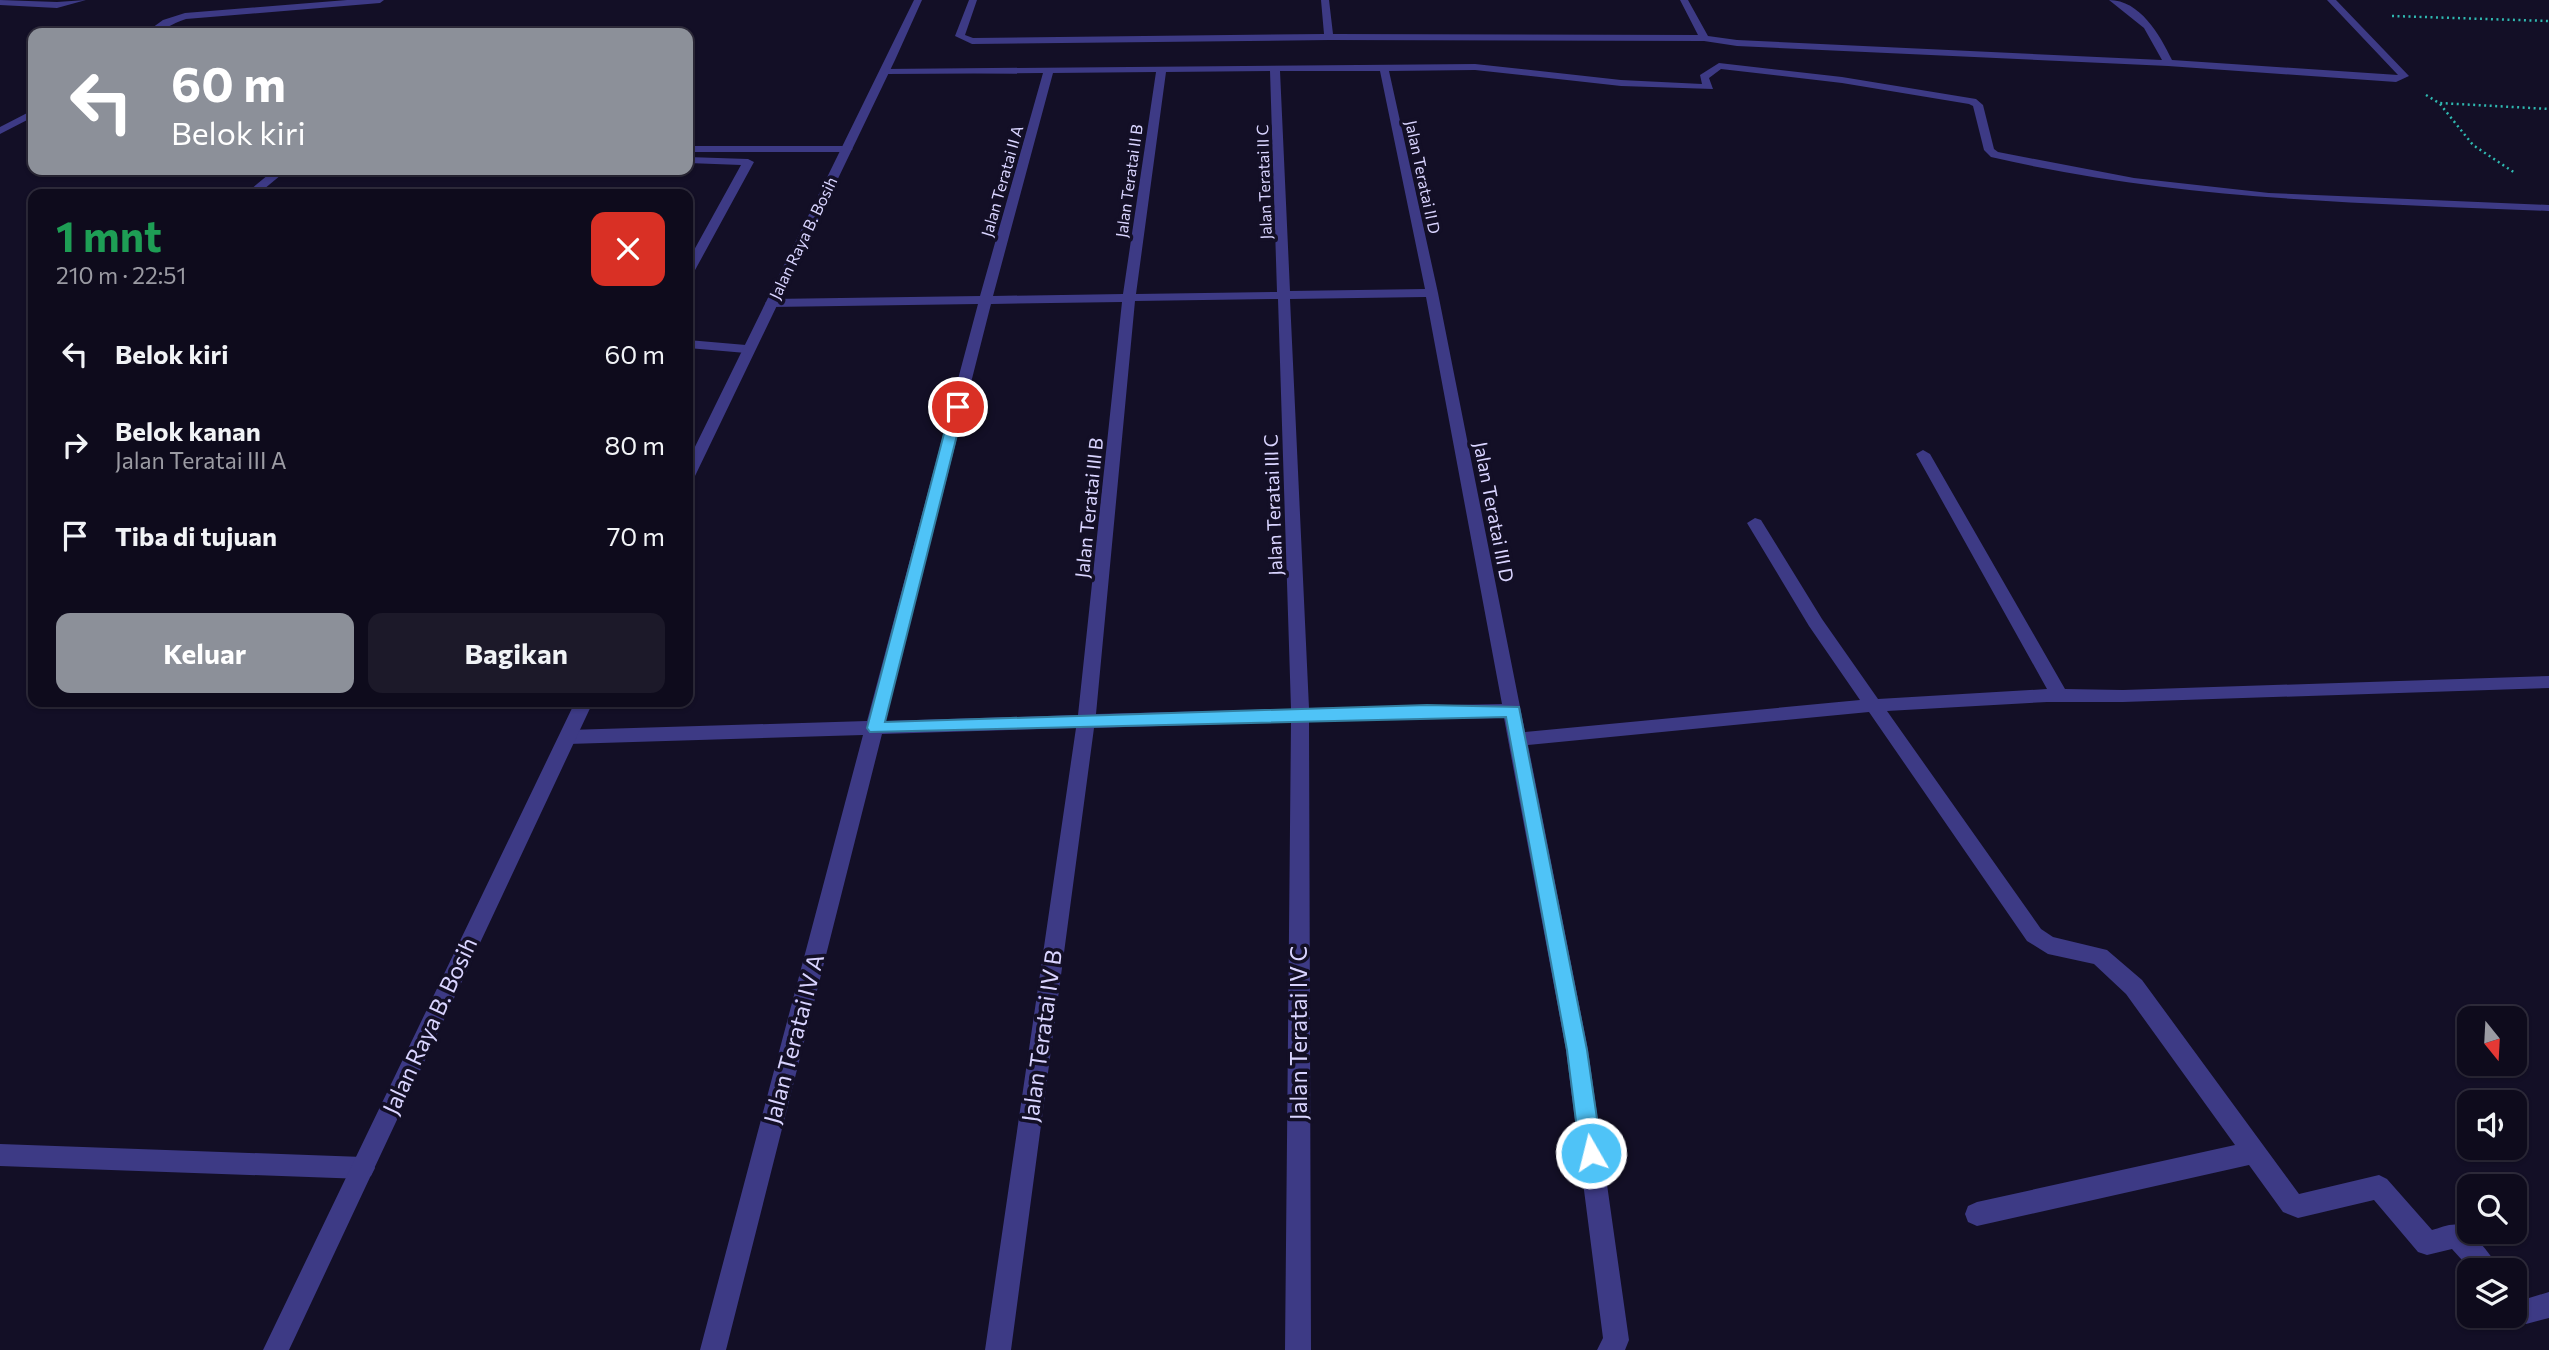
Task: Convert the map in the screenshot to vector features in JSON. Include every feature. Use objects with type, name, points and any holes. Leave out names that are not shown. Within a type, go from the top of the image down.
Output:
[{"type":"street","points":[[0,2],[57,5],[82,0]]},
{"type":"street","points":[[157,28],[185,16],[380,0]]},
{"type":"street","name":"Jalan Raya B. Bosih","points":[[693,465],[746,349],[848,149],[918,0]]},
{"type":"street","points":[[973,0],[960,36],[972,41],[1329,37],[1704,38],[1737,43],[2168,63],[2400,79],[2404,76],[2331,0]]},
{"type":"street","points":[[1325,0],[1329,37]]},
{"type":"street","points":[[1684,0],[1704,38]]},
{"type":"street","points":[[2113,0],[2129,9],[2154,32],[2168,63]]},
{"type":"street","points":[[886,71],[1475,67],[1560,78],[1671,87],[1710,87],[1704,77],[1719,66],[1842,80],[1972,101],[1978,105],[1989,150],[1995,155],[2107,176],[2269,196],[2549,208]]},
{"type":"street","name":"Jalan Teratai II C","points":[[1275,68],[1284,294]]},
{"type":"street","name":"Jalan Teratai II D","points":[[1384,68],[1432,293]]},
{"type":"street","name":"Jalan Teratai II B","points":[[1129,297],[1161,69]]},
{"type":"street","name":"Jalan Teratai II A","points":[[875,728],[985,300],[1049,70]]},
{"type":"street","points":[[0,131],[28,116]]},
{"type":"street","points":[[693,149],[848,149]]},
{"type":"street","points":[[693,160],[748,162],[693,263]]},
{"type":"street","points":[[257,189],[275,175]]},
{"type":"street","points":[[771,303],[1432,293]]},
{"type":"street","name":"Jalan Teratai III D","points":[[1432,293],[1577,1050],[1616,1340],[1610,1350]]},
{"type":"street","name":"Jalan Teratai III C","points":[[1284,294],[1300,715]]},
{"type":"street","name":"Jalan Teratai III B","points":[[1086,722],[1129,297]]},
{"type":"street","points":[[693,344],[746,349]]},
{"type":"street","points":[[1923,454],[2058,693]]},
{"type":"street","points":[[1755,523],[1778,556],[1815,622],[2034,935],[2048,945],[2100,956],[2134,987],[2295,1206],[2379,1187],[2427,1243],[2456,1236],[2476,1258]]},
{"type":"street","points":[[1518,739],[1647,730],[1872,704],[2058,693],[2123,696],[2330,687],[2549,682]]},
{"type":"street","name":"Jalan Raya B. Bosih","points":[[276,1350],[582,707]]},
{"type":"street","points":[[568,737],[1513,711]]},
{"type":"street","name":"Jalan Teratai IV C","points":[[1298,1350],[1300,715]]},
{"type":"street","name":"Jalan Teratai IV B","points":[[998,1350],[1086,722]]},
{"type":"street","name":"Jalan Teratai IV A","points":[[713,1350],[875,728]]},
{"type":"street","points":[[1977,1214],[2256,1152]]},
{"type":"street","points":[[0,1156],[363,1168]]},
{"type":"street","points":[[2527,1311],[2549,1305]]},
{"type":"path","points":[[2346,16],[2458,16],[2549,21]]},
{"type":"path","points":[[2400,79],[2439,103],[2473,145],[2516,174]]},
{"type":"path","points":[[2439,103],[2549,109]]},
{"type":"route","points":[[958,407],[875,728],[1427,711],[1513,711],[1577,1050],[1591,1153]]}]
